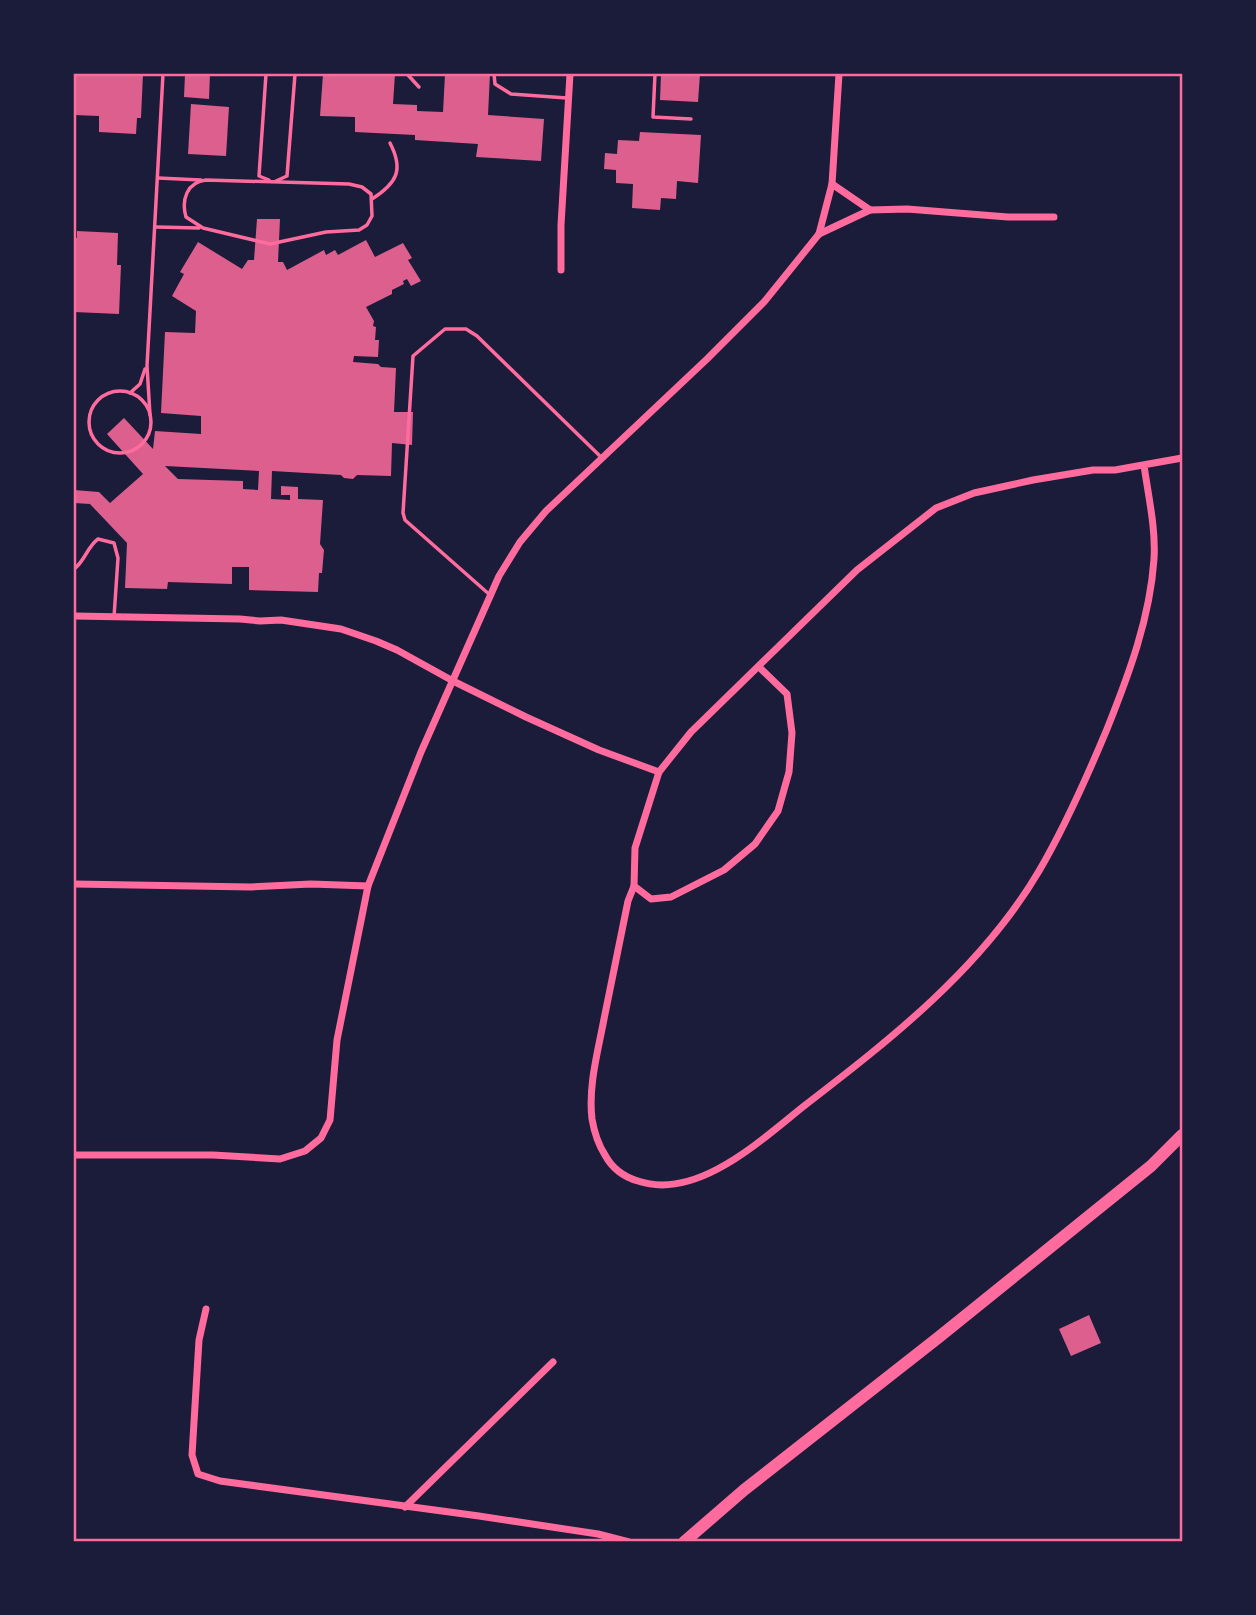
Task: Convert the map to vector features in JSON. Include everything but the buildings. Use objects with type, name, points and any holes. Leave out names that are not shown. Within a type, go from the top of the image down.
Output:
[{"type":"main road","points":[[684,1542],[744,1490],[1151,1166],[1182,1135]]},
{"type":"street","points":[[561,270],[570,74]]},
{"type":"street","points":[[74,1155],[214,1155],[280,1159],[305,1151],[321,1138],[330,1120],[337,1040],[368,886],[421,752],[490,595],[520,542],[545,511],[764,302],[819,234],[832,184],[839,74]]},
{"type":"street","points":[[832,184],[870,210]]},
{"type":"street","points":[[819,234],[870,210],[907,209],[1008,217],[1054,217]]},
{"type":"street","points":[[1144,465],[1154,556],[1150,596],[1141,635],[1122,692],[1075,804],[1023,896],[990,939],[906,1026],[748,1150],[713,1171],[675,1185],[655,1186],[635,1181],[617,1171],[605,1156],[592,1118],[596,1059],[628,901],[634,886],[635,848],[659,772],[691,732],[857,570],[936,508],[974,493],[1033,480],[1182,458]]},
{"type":"street","points":[[74,617],[281,620],[341,629],[397,650],[453,681],[598,750],[659,772]]},
{"type":"street","points":[[634,886],[651,899],[671,897],[724,870],[755,844],[778,811],[789,772],[792,733],[787,694],[759,667]]},
{"type":"street","points":[[74,884],[368,886]]},
{"type":"street","points":[[206,1310],[199,1340],[192,1455],[198,1474],[220,1481],[571,1530],[629,1542]]},
{"type":"street","points":[[405,1507],[553,1362]]},
{"type":"lane","points":[[150,415],[139,398],[130,393],[110,393],[94,406],[89,426],[98,444],[116,453],[135,449],[149,434],[150,415],[147,366],[163,74]]},
{"type":"lane","points":[[266,74],[259,176],[273,182],[287,176],[295,74]]},
{"type":"lane","points":[[407,74],[419,87]]},
{"type":"lane","points":[[494,74],[495,84],[511,94],[569,98]]},
{"type":"lane","points":[[655,74],[653,117],[691,119]]},
{"type":"lane","points":[[372,199],[393,181],[397,169],[398,159],[390,143]]},
{"type":"lane","points":[[158,178],[349,184],[362,187],[371,194],[372,216],[367,225],[350,233],[326,232],[270,244],[191,223],[183,209],[184,199],[192,185],[206,180]]},
{"type":"lane","points":[[156,227],[203,228]]},
{"type":"lane","points":[[490,595],[405,520],[403,513],[413,356],[445,329],[466,329],[477,336],[602,458]]},
{"type":"lane","points":[[130,393],[140,384],[147,366]]},
{"type":"lane","points":[[74,569],[82,563],[98,539],[114,543],[118,558],[114,617]]}]
